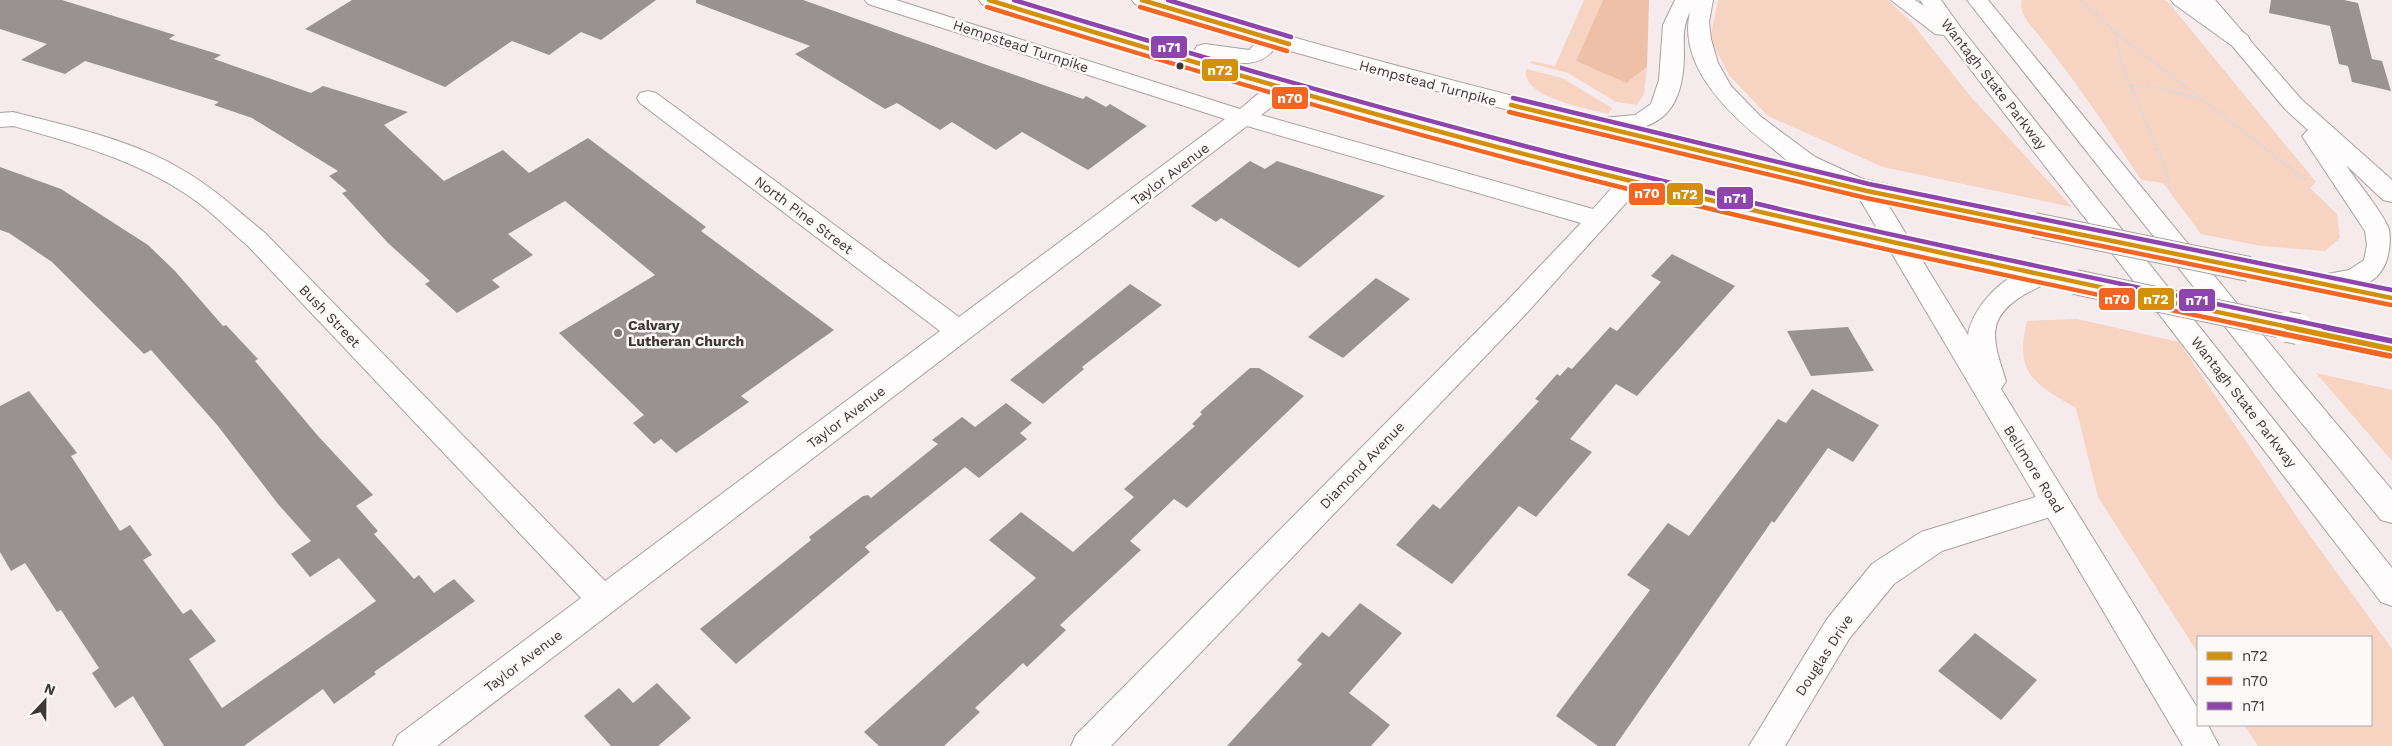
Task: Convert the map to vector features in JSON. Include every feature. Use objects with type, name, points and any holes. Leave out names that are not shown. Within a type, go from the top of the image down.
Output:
[{"type":"main road","name":"Hempstead Turnpike","points":[[875,0],[1245,118],[1598,219]]},
{"type":"main road","points":[[990,0],[1146,38],[1226,55],[1253,56],[1262,51],[1271,39]]},
{"type":"main road","points":[[990,0],[1282,88],[1410,124],[1633,182],[1900,245],[2392,349]]},
{"type":"main road","name":"Hempstead Turnpike","points":[[1142,0],[1271,39],[1590,125],[1867,191],[2392,298]]},
{"type":"main road","points":[[1590,125],[1636,122],[1648,118],[1662,108],[1670,87],[1674,24],[1685,0]]},
{"type":"main road","points":[[1703,0],[1698,22],[1700,39],[1707,63],[1722,90],[1752,122],[1807,164],[1867,191]]},
{"type":"main road","points":[[1901,0],[1960,42]]},
{"type":"main road","name":"Wantagh State Parkway","points":[[1930,0],[1960,42],[2392,592]]},
{"type":"main road","points":[[1977,0],[1993,9],[2293,392],[2392,511]]},
{"type":"main road","points":[[2181,0],[2239,40]]},
{"type":"main road","points":[[2204,0],[2293,104],[2372,223],[2380,240],[2379,252],[2371,270],[2348,281],[2320,284]]},
{"type":"main road","name":"Taylor Avenue","points":[[410,746],[1245,118],[1282,88]]},
{"type":"main road","name":"North Pine Street","points":[[648,98],[960,332]]},
{"type":"main road","points":[[2293,104],[2392,194]]},
{"type":"main road","name":"Bush Street","points":[[0,120],[13,120],[119,149],[153,164],[198,190],[256,239],[603,600]]},
{"type":"main road","name":"Diamond Avenue","points":[[1088,746],[1507,317],[1633,182]]},
{"type":"main road","name":"Bellmore Road","points":[[1867,191],[2006,425],[2202,746]]},
{"type":"main road","points":[[2006,425],[1982,347],[1985,323],[1992,306],[2006,291],[2040,275]]},
{"type":"main road","name":"Douglas Drive","points":[[1766,746],[1838,629],[1884,574],[1932,541],[2055,503]]},
{"type":"path","points":[[2081,0],[2114,31],[2314,185]]},
{"type":"path","points":[[2131,86],[2156,87],[2200,99]]},
{"type":"shaded area","points":[[1584,0],[1603,0],[1576,61],[1626,83],[1647,67],[1644,94],[1637,105],[1616,102],[1568,73],[1530,63],[1532,61],[1555,66]]},
{"type":"shaded area","points":[[1603,0],[1649,0],[1647,67],[1626,83],[1576,61]]},
{"type":"shaded area","points":[[1718,0],[1888,0],[1911,22],[1971,97],[2072,207],[1883,167],[1768,116],[1729,75],[1710,39]]},
{"type":"shaded area","points":[[2022,0],[2164,0],[2168,2],[2316,182],[2310,188],[2337,214],[2340,238],[2325,251],[2261,246],[2201,234],[2163,183],[2141,180],[2104,123],[2028,22],[2023,14]]},
{"type":"shaded area","points":[[1526,69],[1562,78],[1612,108],[1608,114],[1557,100],[1534,87],[1527,79]]},
{"type":"shaded area","points":[[2077,319],[2179,342],[2303,526],[2392,649],[2392,746],[2258,746],[2245,726],[2372,726],[2372,636],[2197,636],[2197,651],[2098,497],[2076,408],[2049,392],[2031,375],[2023,353],[2027,321]]},
{"type":"shaded area","points":[[2316,373],[2392,390],[2392,461]]},
{"type":"building","points":[[0,0],[62,0],[175,35],[169,39],[221,55],[214,59],[311,93],[323,86],[408,112],[384,125],[444,181],[503,150],[529,173],[588,138],[706,227],[701,231],[834,330],[741,396],[749,402],[676,453],[661,439],[654,444],[633,423],[644,415],[559,333],[655,275],[565,201],[508,234],[533,255],[492,280],[500,287],[457,313],[425,284],[430,281],[388,243],[342,193],[347,191],[329,176],[338,171],[252,118],[214,105],[219,102],[85,61],[65,74],[21,60],[47,44],[0,29]]},
{"type":"building","points":[[352,0],[656,0],[601,40],[581,32],[549,55],[512,41],[445,87],[305,29]]},
{"type":"building","points":[[696,0],[803,0],[1083,99],[1086,96],[1106,107],[1110,104],[1147,126],[1088,170],[1022,132],[996,150],[952,122],[940,130],[897,103],[885,109],[795,54],[810,46],[696,3]]},
{"type":"building","points":[[2271,0],[2344,0],[2358,3],[2372,59],[2382,61],[2391,91],[2352,82],[2348,66],[2339,64],[2330,26],[2269,13]]},
{"type":"building","points":[[1250,161],[1265,169],[1277,161],[1385,196],[1299,268],[1221,218],[1216,222],[1191,206]]},
{"type":"building","points":[[0,167],[61,189],[148,245],[175,271],[223,326],[226,325],[258,359],[255,361],[318,436],[373,495],[356,506],[378,531],[374,534],[414,579],[419,575],[434,593],[454,579],[475,601],[374,672],[376,674],[334,704],[323,689],[244,746],[164,746],[133,696],[115,708],[92,673],[99,668],[61,610],[57,612],[25,563],[11,571],[0,552],[0,406],[29,391],[77,453],[71,456],[120,531],[130,525],[152,555],[143,560],[183,614],[191,609],[216,641],[189,659],[222,708],[376,601],[339,558],[310,577],[291,554],[311,541],[278,504],[218,426],[151,350],[144,354],[52,262],[9,233],[0,230]]},
{"type":"building","points":[[1672,254],[1735,286],[1637,396],[1616,384],[1570,439],[1592,452],[1536,517],[1519,506],[1452,584],[1396,545],[1433,504],[1440,509],[1539,401],[1535,399],[1557,374],[1560,376],[1568,367],[1572,369],[1610,327],[1617,331],[1661,282],[1651,276]]},
{"type":"building","points":[[1376,278],[1410,299],[1343,358],[1308,337]]},
{"type":"building","points":[[1130,284],[1162,305],[1082,367],[1084,369],[1043,404],[1010,380]]},
{"type":"building","points":[[1848,327],[1874,371],[1811,376],[1787,331]]},
{"type":"building","points":[[1250,368],[1259,368],[1304,396],[1187,508],[1174,499],[1130,541],[1141,550],[1060,625],[1066,630],[1027,667],[1023,663],[975,708],[980,712],[944,746],[879,746],[864,732],[1036,578],[989,540],[1021,512],[1073,552],[1134,497],[1124,489],[1195,426],[1192,424],[1202,414],[1200,412]]},
{"type":"building","points":[[1812,389],[1879,425],[1853,462],[1828,448],[1774,523],[1772,521],[1615,746],[1598,746],[1556,716],[1650,590],[1627,575],[1668,523],[1689,536],[1778,419],[1786,423]]},
{"type":"building","points":[[1006,403],[1032,423],[1020,433],[1027,439],[979,478],[965,467],[865,547],[870,552],[736,664],[700,629],[811,540],[809,537],[863,496],[868,495],[871,498],[938,444],[932,440],[962,417],[975,427]]},
{"type":"building","points":[[1360,603],[1402,633],[1349,693],[1390,725],[1371,746],[1227,746],[1302,664],[1297,660],[1322,632],[1329,637]]},
{"type":"building","points":[[1975,633],[2037,680],[2001,720],[1938,671]]},
{"type":"building","points":[[657,683],[691,718],[658,746],[611,746],[584,716],[619,688],[633,703]]},
{"type":"transit line","name":"n72","points":[[989,0],[1330,102],[1589,171],[1943,254],[2392,349]]},
{"type":"transit line","name":"n71","points":[[1014,0],[1342,97],[1674,184],[1942,246],[2392,341]]},
{"type":"transit line","name":"n72","points":[[1142,0],[1289,44]]},
{"type":"transit line","name":"n71","points":[[1168,0],[1291,37]]},
{"type":"transit line","name":"n70","points":[[987,7],[1328,109],[1587,179],[1941,261],[2390,356]]},
{"type":"transit line","name":"n70","points":[[1140,7],[1287,51]]},
{"type":"transit line","name":"n71","points":[[1513,98],[1869,184],[2392,290]]},
{"type":"transit line","name":"n72","points":[[1511,105],[1867,191],[2392,298]]},
{"type":"transit line","name":"n70","points":[[1509,112],[1866,198],[2391,305]]},
{"type":"place","name":"Calvary Lutheran Church","points":[[618,333]]}]
